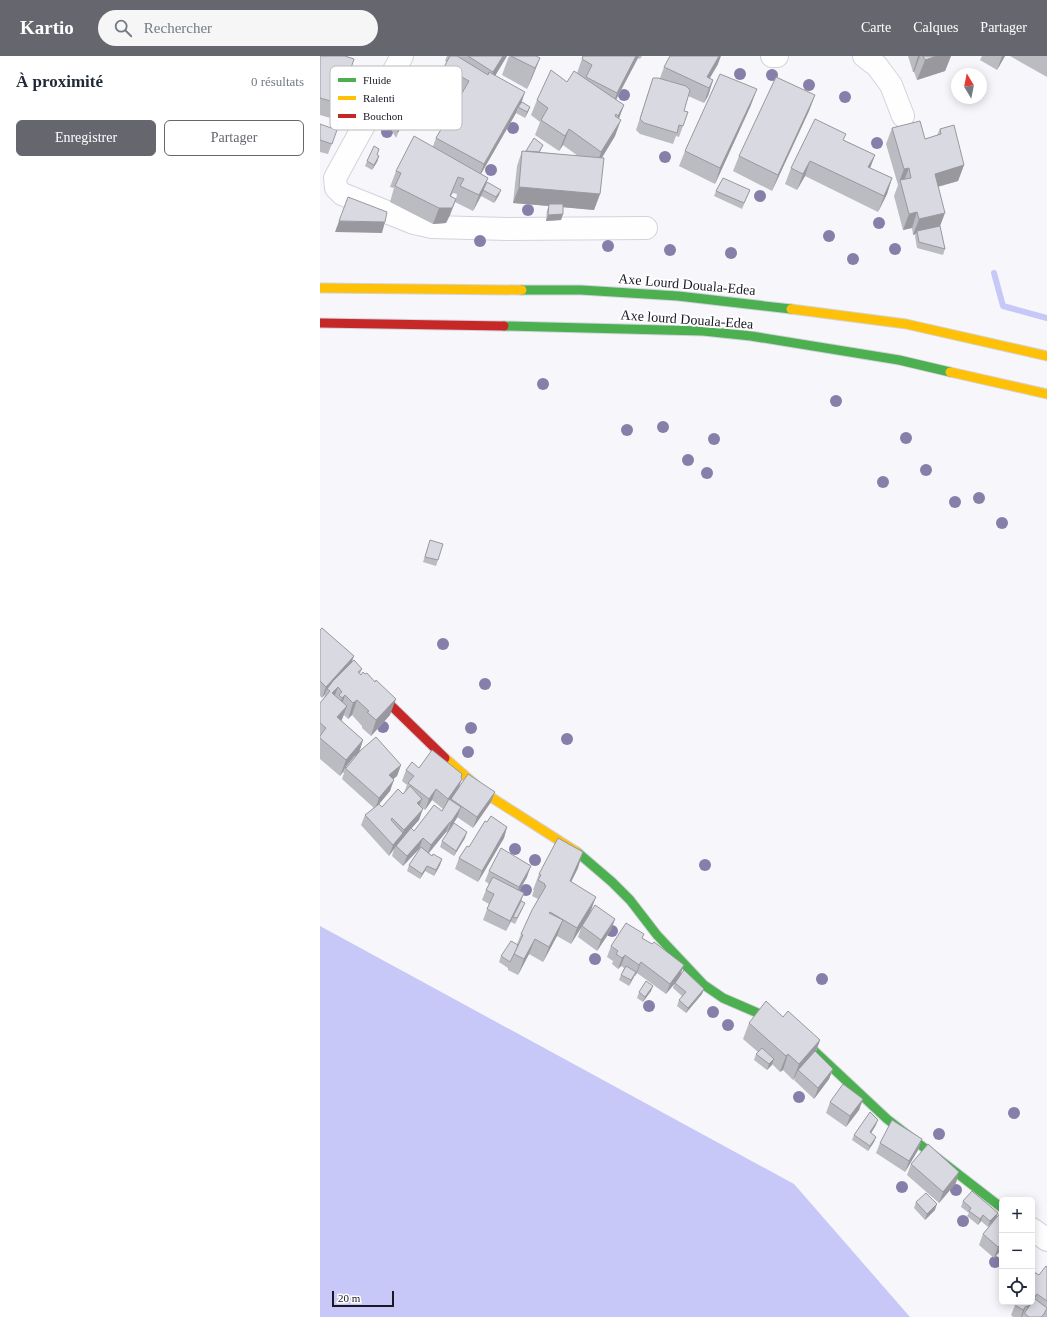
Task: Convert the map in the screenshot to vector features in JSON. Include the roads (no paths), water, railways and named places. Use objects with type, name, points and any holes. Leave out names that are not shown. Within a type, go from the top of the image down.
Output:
[{"type":"main road","name":"Axe Lourd Douala-Edea","points":[[320,288],[581,290],[678,296],[906,324],[1047,356]]},
{"type":"main road","name":"Axe lourd Douala-Edea","points":[[320,323],[584,327],[716,332],[751,336],[899,360],[1047,394]]},
{"type":"main road","points":[[365,680],[437,751],[486,794],[574,850],[612,882],[630,900],[657,935],[704,985],[723,998],[783,1024],[793,1031],[887,1119],[999,1206]]},
{"type":"street","points":[[397,66],[402,56]]},
{"type":"street","points":[[772,56],[777,56]]},
{"type":"street","points":[[864,56],[877,66],[891,85],[903,116]]},
{"type":"street","points":[[361,130],[335,178],[336,188],[342,194],[406,220],[432,227],[508,229],[646,228]]},
{"type":"street","points":[[1035,1232],[1047,1240]]},
{"type":"water","points":[[320,926],[794,1184],[910,1317],[320,1317]]},
{"type":"waterway","points":[[994,273],[1003,306],[1047,318]]}]
